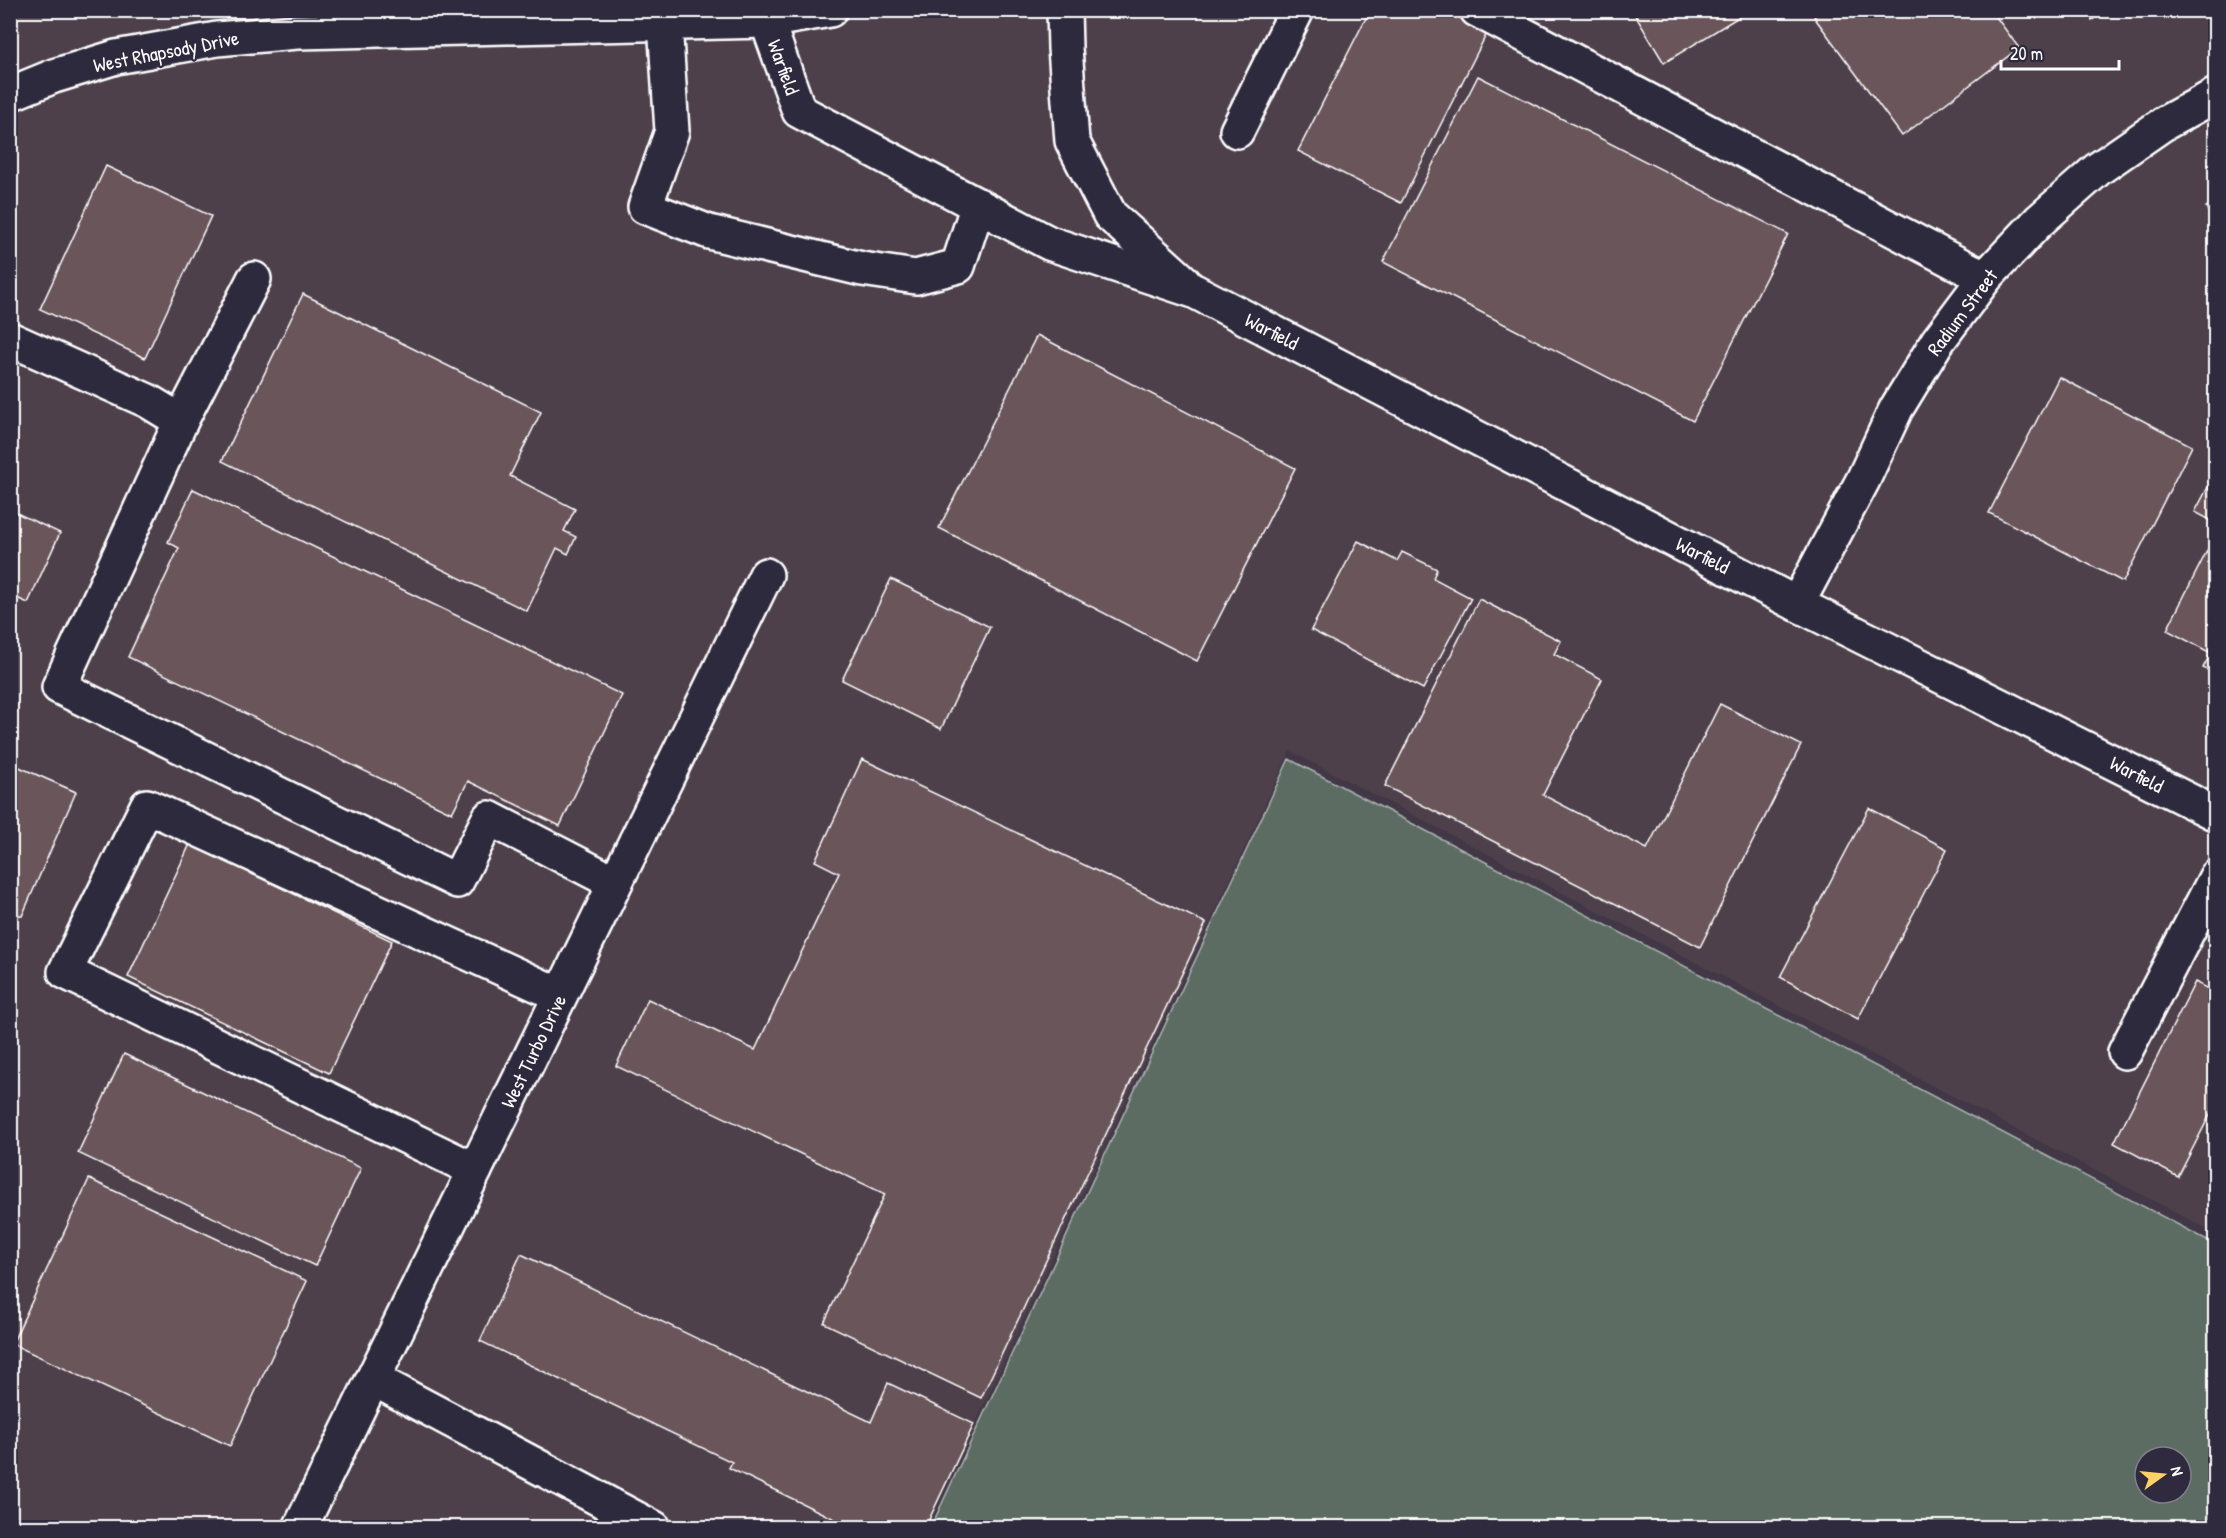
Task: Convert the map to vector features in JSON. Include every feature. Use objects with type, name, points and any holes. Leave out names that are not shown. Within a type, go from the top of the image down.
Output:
[{"type":"street","name":"West Rhapsody Drive","points":[[10,94],[54,76],[116,57],[216,39],[297,32],[767,21],[830,10]]},
{"type":"street","name":"Warfield","points":[[1064,10],[1072,141],[1110,215],[1194,291]]},
{"type":"street","points":[[1237,131],[1298,10]]},
{"type":"street","points":[[1477,10],[1985,279]]},
{"type":"street","name":"Warfield","points":[[767,21],[799,111],[1049,243],[1194,291],[1797,604],[2216,814]]},
{"type":"street","points":[[664,23],[672,131],[645,207],[709,232],[862,270],[916,277],[958,266],[978,205]]},
{"type":"street","name":"Radium Street","points":[[1797,604],[1863,480],[1896,409],[1937,342],[1985,279],[2038,221],[2098,169],[2163,124],[2216,95]]},
{"type":"street","points":[[254,279],[181,421],[59,687],[457,881],[489,818],[615,882]]},
{"type":"street","points":[[10,339],[148,401],[181,421]]},
{"type":"street","name":"West Turbo Drive","points":[[300,1527],[766,575]]},
{"type":"street","points":[[475,1170],[65,972],[147,806],[560,995]]},
{"type":"street","points":[[2125,1052],[2216,876]]},
{"type":"street","points":[[373,1379],[654,1527]]},
{"type":"shaded area","points":[[10,11],[2215,11],[2215,1233],[1290,751],[927,1527],[11,1527]]},
{"type":"green space","points":[[1289,759],[2215,1244],[2215,1527],[931,1527]]},
{"type":"building","points":[[1370,10],[1448,10],[1488,31],[1401,203],[1298,151]]},
{"type":"building","points":[[1632,10],[1750,10],[1664,63]]},
{"type":"building","points":[[1822,10],[1991,10],[2019,48],[1902,136],[1814,17]]},
{"type":"building","points":[[2086,10],[2108,10],[2092,20]]},
{"type":"building","points":[[1478,76],[1788,234],[1693,421],[1383,262]]},
{"type":"building","points":[[106,166],[211,216],[145,358],[40,309]]},
{"type":"building","points":[[2216,202],[2216,227],[2206,207]]},
{"type":"building","points":[[303,294],[541,412],[510,476],[575,509],[564,531],[576,537],[568,554],[557,548],[527,611],[222,461]]},
{"type":"building","points":[[1037,335],[1295,468],[1197,661],[939,528]]},
{"type":"building","points":[[2059,377],[2192,446],[2123,582],[1989,513]]},
{"type":"building","points":[[2216,472],[2216,523],[2195,512]]},
{"type":"building","points":[[193,489],[622,695],[560,826],[468,781],[452,813],[128,657],[179,548],[168,542]]},
{"type":"building","points":[[10,510],[60,533],[28,603],[10,595]]},
{"type":"building","points":[[2216,533],[2216,674],[2203,668],[2211,653],[2167,630]]},
{"type":"building","points":[[1358,541],[1397,561],[1402,552],[1437,569],[1433,578],[1471,598],[1423,689],[1311,630]]},
{"type":"building","points":[[891,579],[990,627],[941,729],[842,680]]},
{"type":"building","points":[[1479,599],[1561,641],[1554,654],[1602,679],[1543,795],[1647,849],[1720,704],[1801,745],[1700,947],[1385,786]]},
{"type":"building","points":[[862,759],[1206,923],[981,1398],[824,1323],[885,1194],[616,1066],[648,999],[755,1050],[839,873],[815,861]]},
{"type":"building","points":[[10,763],[76,792],[22,916],[10,911]]},
{"type":"building","points":[[1869,808],[1947,849],[1858,1019],[1780,977]]},
{"type":"building","points":[[190,844],[392,941],[329,1073],[128,977]]},
{"type":"building","points":[[2195,982],[2216,993],[2216,1103],[2178,1177],[2114,1143]]},
{"type":"building","points":[[124,1054],[361,1168],[315,1266],[78,1153]]},
{"type":"building","points":[[89,1179],[307,1281],[230,1446],[12,1344]]},
{"type":"building","points":[[521,1254],[871,1422],[888,1383],[974,1424],[925,1528],[853,1528],[729,1468],[732,1462],[480,1341]]}]
